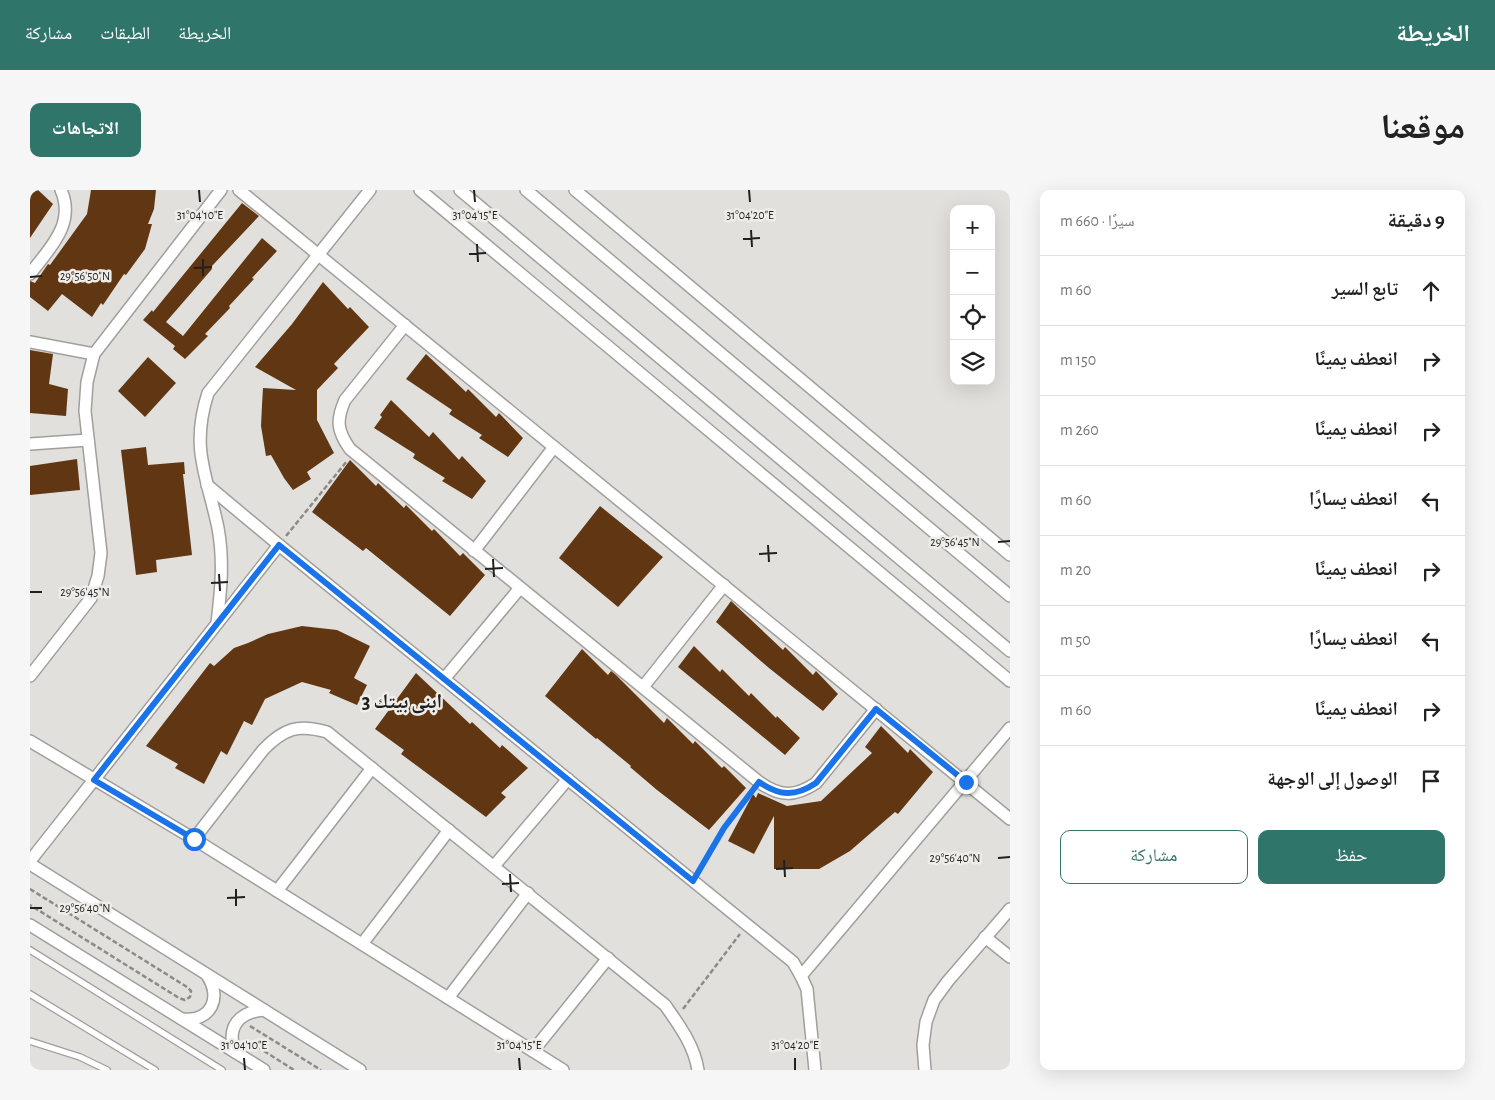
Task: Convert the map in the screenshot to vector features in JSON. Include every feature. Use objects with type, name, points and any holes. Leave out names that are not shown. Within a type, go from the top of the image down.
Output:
[{"type":"street","points":[[30,274],[59,236],[64,224],[66,211],[61,190]]},
{"type":"street","points":[[30,676],[90,598],[98,576],[101,553],[85,411],[87,382],[94,354],[221,190]]},
{"type":"street","points":[[239,190],[1010,819]]},
{"type":"street","points":[[217,623],[222,578],[218,529],[199,448],[202,411],[208,393],[370,190]]},
{"type":"street","points":[[420,190],[1010,681]]},
{"type":"street","points":[[460,190],[1010,651]]},
{"type":"street","points":[[526,190],[1010,596]]},
{"type":"street","points":[[575,190],[1010,555]]},
{"type":"street","points":[[405,325],[345,400],[340,412],[339,426],[343,438],[355,452],[474,551],[759,782],[779,793],[792,794],[805,790],[816,783],[876,709]]},
{"type":"street","points":[[30,342],[94,354]]},
{"type":"street","points":[[30,444],[88,440]]},
{"type":"street","points":[[474,551],[554,447]]},
{"type":"street","points":[[207,484],[279,545],[787,957],[802,976],[806,989],[815,1070]]},
{"type":"street","points":[[279,545],[30,862],[360,1070]]},
{"type":"street","points":[[643,687],[724,585]]},
{"type":"street","points":[[444,679],[520,588]]},
{"type":"street","points":[[194,839],[276,737],[292,729],[310,728],[327,732],[665,1005],[684,1032],[697,1062],[698,1070]]},
{"type":"street","points":[[802,976],[1010,728]]},
{"type":"street","points":[[30,741],[194,839],[563,1070]]},
{"type":"street","points":[[277,891],[372,768]]},
{"type":"street","points":[[494,866],[568,779]]},
{"type":"street","points":[[362,944],[449,830]]},
{"type":"street","points":[[448,998],[528,893]]},
{"type":"street","points":[[925,1070],[923,1045],[926,1022],[934,1000],[1010,909]]},
{"type":"street","points":[[30,925],[264,1070]]},
{"type":"street","points":[[985,937],[1010,957]]},
{"type":"street","points":[[533,1051],[608,958]]},
{"type":"street","points":[[182,1019],[191,1020],[199,1018],[212,1006],[214,990],[207,975]]},
{"type":"street","points":[[235,1052],[232,1044],[234,1026],[246,1014],[264,1010]]},
{"type":"lane","points":[[30,950],[222,1070]]},
{"type":"lane","points":[[30,994],[155,1070]]},
{"type":"lane","points":[[30,1040],[80,1057],[107,1070]]},
{"type":"path","points":[[279,545],[355,452]]},
{"type":"path","points":[[693,881],[724,828],[759,782]]},
{"type":"path","points":[[30,889],[187,986],[191,991],[190,997],[185,1000],[179,998],[30,905]]},
{"type":"path","points":[[676,1020],[747,924]]},
{"type":"path","points":[[246,1024],[321,1070]]},
{"type":"path","points":[[240,1036],[294,1070]]},
{"type":"building","points":[[30,190],[38,190],[53,204],[30,238]]},
{"type":"building","points":[[91,190],[156,190],[154,209],[148,224],[152,224],[145,249],[126,275],[124,274],[103,305],[101,303],[92,317],[62,294],[48,311],[30,297],[30,281],[35,283],[87,214]]},
{"type":"building","points":[[242,203],[259,216],[211,267],[212,269],[166,322],[183,336],[262,238],[277,251],[252,278],[254,279],[229,306],[230,308],[205,334],[208,336],[185,359],[173,349],[175,346],[143,320],[152,310],[153,312]]},
{"type":"building","points":[[323,282],[348,309],[350,307],[369,327],[334,364],[338,368],[317,390],[317,420],[334,453],[307,472],[311,479],[293,490],[271,455],[266,456],[261,426],[263,388],[296,390],[255,367],[292,324]]},
{"type":"building","points":[[30,350],[53,354],[49,384],[68,389],[66,416],[30,413]]},
{"type":"building","points":[[426,354],[466,392],[468,389],[496,417],[499,413],[523,438],[508,457],[479,438],[482,435],[449,414],[452,410],[406,379]]},
{"type":"building","points":[[148,357],[176,383],[145,417],[118,391]]},
{"type":"building","points":[[391,400],[429,437],[433,432],[459,460],[462,456],[486,481],[472,499],[442,481],[445,478],[413,458],[415,454],[374,428],[382,417],[380,415]]},
{"type":"building","points":[[146,447],[148,465],[184,462],[185,474],[183,474],[192,555],[156,560],[157,572],[136,575],[121,450]]},
{"type":"building","points":[[77,459],[80,490],[30,495],[30,466]]},
{"type":"building","points":[[350,460],[376,486],[378,483],[404,508],[406,505],[432,531],[434,529],[460,556],[463,553],[485,575],[450,616],[366,548],[363,551],[312,512]]},
{"type":"building","points":[[600,506],[663,557],[618,607],[559,558]]},
{"type":"building","points":[[731,601],[783,650],[785,647],[813,675],[816,671],[838,694],[823,711],[716,622]]},
{"type":"building","points":[[302,626],[337,630],[370,646],[354,678],[367,685],[357,705],[329,693],[331,690],[302,682],[265,699],[252,725],[244,721],[227,755],[221,751],[204,784],[175,768],[178,764],[146,746],[210,663],[214,666],[234,648],[268,634]]},
{"type":"building","points":[[694,646],[720,672],[722,669],[749,696],[751,693],[776,718],[777,716],[800,738],[785,755],[678,667]]},
{"type":"building","points":[[582,649],[608,675],[611,671],[615,674],[664,723],[667,718],[693,744],[695,741],[722,768],[724,766],[746,788],[709,830],[657,790],[631,766],[545,696]]},
{"type":"building","points":[[416,673],[470,724],[472,722],[500,748],[502,745],[528,768],[501,793],[506,797],[486,817],[401,754],[404,750],[375,729]]},
{"type":"building","points":[[881,726],[908,753],[910,749],[933,772],[898,814],[895,812],[850,851],[819,869],[774,869],[774,816],[754,854],[728,841],[753,794],[756,798],[758,793],[787,806],[821,801],[872,753],[865,747]]},
{"type":"district","name":"ابنى بيتك 3","points":[[402,701]]},
{"type":"route","points":[[194,839],[94,780],[279,545],[693,881],[724,828],[759,782],[779,793],[792,794],[805,790],[816,783],[876,709],[966,782]]}]
